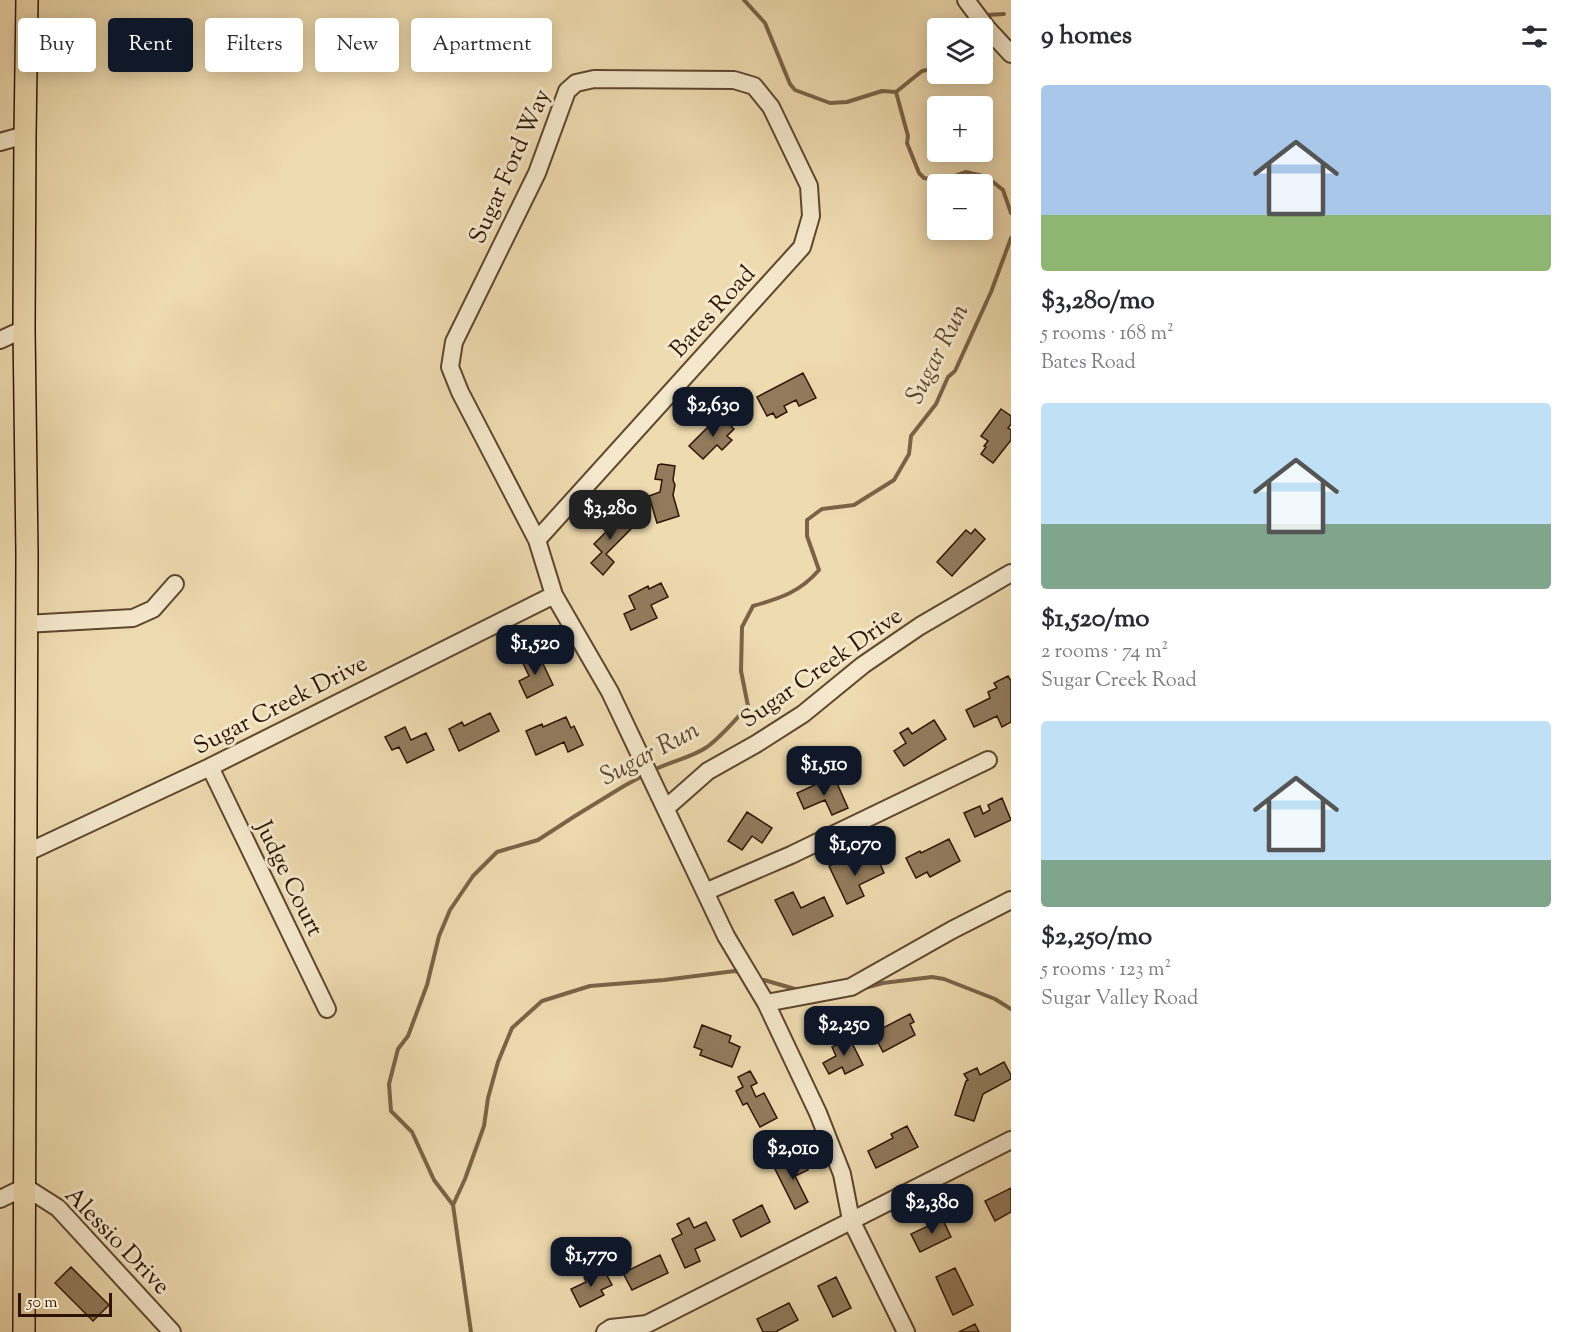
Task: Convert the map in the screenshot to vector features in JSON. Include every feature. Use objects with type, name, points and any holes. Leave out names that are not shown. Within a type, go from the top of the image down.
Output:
[{"type":"main road","points":[[24,1332],[27,554],[24,329],[27,0]]},
{"type":"street","points":[[966,0],[986,27],[1011,54]]},
{"type":"street","name":"Sugar Ford Way","points":[[802,247],[811,216],[808,186],[771,107],[754,86],[734,80],[594,79],[576,83],[567,92],[537,173],[454,342],[450,367],[460,392],[537,540],[554,594],[610,692],[726,936],[766,1003],[818,1113],[842,1174],[851,1220],[906,1332]]},
{"type":"street","points":[[0,142],[25,135]]},
{"type":"street","name":"Bates Road","points":[[537,540],[802,247]]},
{"type":"street","points":[[0,340],[24,329]]},
{"type":"street","name":"Sugar Creek Drive","points":[[663,801],[803,714],[863,665],[920,626],[1011,573]]},
{"type":"street","points":[[26,624],[133,618],[153,609],[175,584]]},
{"type":"street","name":"Sugar Creek Drive","points":[[26,853],[210,767],[554,594]]},
{"type":"street","points":[[705,892],[791,855],[988,760]]},
{"type":"street","name":"Judge Court","points":[[210,767],[327,1010]]},
{"type":"street","points":[[766,1003],[851,987],[952,930],[1011,900]]},
{"type":"street","points":[[604,1332],[611,1328],[645,1328],[851,1220],[1011,1140]]},
{"type":"street","points":[[0,1199],[25,1187]]},
{"type":"street","name":"Alessio Drive","points":[[25,1187],[57,1208],[172,1332]]},
{"type":"building","points":[[803,373],[816,398],[799,406],[796,400],[784,406],[787,412],[776,418],[773,413],[767,416],[757,397]]},
{"type":"building","points":[[1001,409],[1011,416],[1011,424],[1008,428],[1011,430],[1011,440],[993,463],[981,454],[988,441],[981,436]]},
{"type":"building","points":[[720,415],[734,429],[727,436],[732,440],[722,450],[717,445],[703,459],[689,446]]},
{"type":"building","points":[[658,465],[675,466],[673,495],[679,516],[657,523],[649,496],[660,492],[662,480],[655,479]]},
{"type":"building","points":[[617,512],[633,527],[606,554],[614,562],[603,575],[591,563],[602,552],[594,544],[607,531],[603,526]]},
{"type":"building","points":[[975,529],[985,539],[952,576],[937,562],[966,530],[971,534]]},
{"type":"building","points":[[661,583],[668,597],[651,605],[657,618],[631,630],[624,614],[635,609],[629,596],[648,586],[649,589]]},
{"type":"building","points":[[537,651],[553,685],[527,698],[519,681],[529,676],[521,659]]},
{"type":"building","points":[[1008,676],[1011,681],[1011,722],[1002,727],[997,716],[974,727],[966,710],[990,698],[988,692],[997,688],[994,683]]},
{"type":"building","points":[[490,713],[499,731],[459,751],[449,729],[462,722],[464,726]]},
{"type":"building","points":[[566,717],[571,728],[574,726],[583,745],[568,752],[564,742],[536,755],[526,731],[542,724],[543,727]]},
{"type":"building","points":[[934,720],[946,739],[904,766],[894,751],[906,743],[900,733],[908,728],[912,734]]},
{"type":"building","points":[[405,727],[411,740],[426,733],[434,750],[407,763],[399,747],[392,750],[385,737]]},
{"type":"building","points":[[823,781],[825,786],[836,781],[848,808],[832,815],[825,800],[804,809],[797,793]]},
{"type":"building","points":[[1002,798],[1011,820],[975,837],[964,813],[980,806],[983,814],[990,810],[988,805]]},
{"type":"building","points":[[747,812],[772,828],[762,843],[752,836],[742,850],[728,841]]},
{"type":"building","points":[[949,839],[960,861],[930,877],[927,872],[916,878],[906,858]]},
{"type":"building","points":[[847,857],[852,869],[877,857],[884,873],[859,885],[864,896],[847,904],[829,866]]},
{"type":"building","points":[[793,892],[801,908],[824,897],[833,916],[793,935],[775,900]]},
{"type":"building","points":[[910,1014],[914,1022],[910,1024],[915,1035],[883,1052],[873,1033]]},
{"type":"building","points":[[702,1025],[731,1036],[729,1042],[740,1047],[732,1067],[700,1055],[702,1050],[694,1047]]},
{"type":"building","points":[[847,1033],[863,1065],[845,1074],[842,1067],[829,1074],[823,1063],[836,1056],[832,1047],[841,1043],[838,1037]]},
{"type":"building","points":[[1004,1062],[1011,1079],[983,1094],[974,1121],[955,1115],[968,1080],[964,1074],[977,1068],[980,1075]]},
{"type":"building","points":[[750,1071],[757,1083],[751,1086],[756,1097],[764,1093],[777,1118],[760,1127],[747,1103],[743,1105],[736,1091],[743,1087],[738,1077]]},
{"type":"building","points":[[907,1126],[918,1147],[876,1168],[868,1151],[893,1138],[891,1134]]},
{"type":"building","points":[[801,1156],[808,1170],[795,1176],[808,1202],[795,1209],[775,1169]]},
{"type":"building","points":[[1011,1188],[1011,1212],[995,1221],[985,1201]]},
{"type":"building","points":[[762,1205],[770,1222],[741,1237],[733,1220]]},
{"type":"building","points":[[946,1210],[949,1217],[943,1220],[951,1237],[920,1252],[911,1234],[945,1218],[942,1212]]},
{"type":"building","points":[[689,1218],[694,1228],[706,1222],[715,1240],[695,1249],[700,1261],[685,1268],[672,1239],[682,1234],[677,1224]]},
{"type":"building","points":[[595,1250],[599,1260],[586,1266],[581,1255]]},
{"type":"building","points":[[660,1255],[668,1273],[632,1290],[623,1273]]},
{"type":"building","points":[[71,1267],[109,1305],[93,1321],[55,1283]]},
{"type":"building","points":[[955,1268],[973,1305],[953,1315],[936,1277]]},
{"type":"building","points":[[604,1270],[612,1285],[601,1290],[604,1295],[580,1307],[571,1289],[586,1282],[584,1277]]},
{"type":"building","points":[[836,1277],[851,1308],[833,1317],[818,1286]]},
{"type":"building","points":[[789,1303],[798,1320],[777,1332],[763,1332],[757,1319]]},
{"type":"building","points":[[975,1324],[979,1332],[959,1332]]},
{"type":"waterway","name":"Sugar Run","points":[[744,0],[765,23],[790,84],[795,90],[830,103],[847,102],[882,91],[896,92]]},
{"type":"waterway","points":[[987,15],[1004,14]]},
{"type":"waterway","points":[[896,92],[922,71],[927,70]]},
{"type":"waterway","name":"Sugar Run","points":[[896,92],[908,136],[907,143],[919,173],[924,178],[941,181],[966,172],[987,177],[1003,190],[1011,213]]},
{"type":"waterway","name":"Sugar Run","points":[[654,770],[707,747],[748,706],[741,671],[742,627],[753,606],[797,589],[819,570],[807,536],[807,520],[822,509],[854,505],[894,480],[909,454],[911,436],[936,404],[948,377],[955,371],[991,292],[1011,238]]},
{"type":"waterway","name":"Sugar Run","points":[[471,1332],[453,1205],[434,1180],[412,1132],[391,1111],[389,1084],[398,1049],[408,1036],[427,985],[439,936],[450,910],[473,876],[497,852],[538,840],[644,775]]},
{"type":"waterway","points":[[453,1205],[484,1126],[488,1098],[498,1062],[512,1028],[542,1001],[590,986],[738,972]]},
{"type":"waterway","points":[[861,989],[883,983],[932,977],[944,979],[995,999],[1011,1009]]},
{"type":"waterway","points":[[764,980],[795,989]]}]
